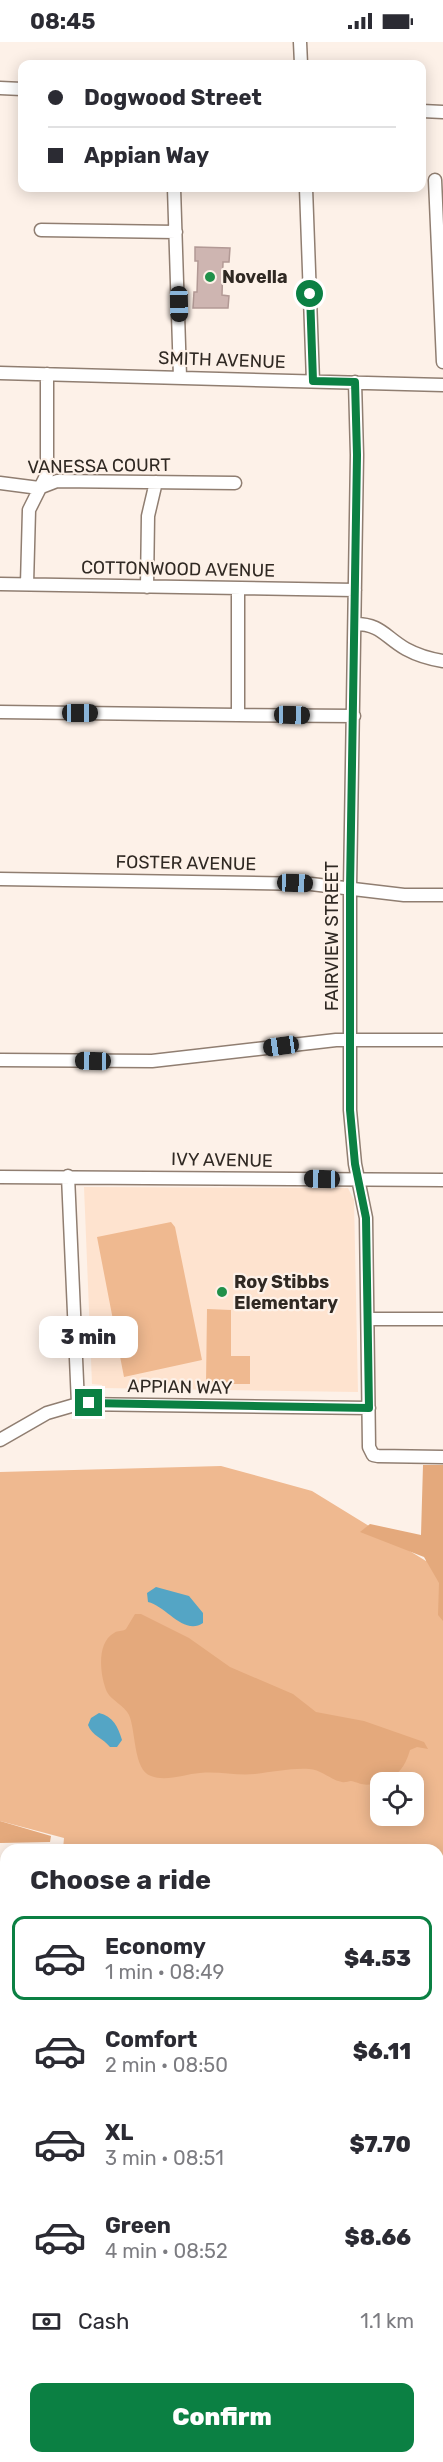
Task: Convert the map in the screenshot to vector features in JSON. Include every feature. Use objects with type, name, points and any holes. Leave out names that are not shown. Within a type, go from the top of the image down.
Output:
[{"type":"street","points":[[300,42],[301,60]]},
{"type":"street","points":[[0,88],[18,89]]},
{"type":"street","points":[[426,111],[443,112]]},
{"type":"street","points":[[435,180],[443,362]]},
{"type":"street","points":[[174,192],[180,377]]},
{"type":"street","points":[[306,192],[313,381]]},
{"type":"street","points":[[41,230],[176,232]]},
{"type":"street","name":"SMITH AVENUE","points":[[0,373],[443,385]]},
{"type":"street","points":[[27,584],[29,510],[47,474],[47,374]]},
{"type":"street","name":"FAIRVIEW STREET","points":[[355,382],[355,624],[349,1040],[351,1124],[366,1218],[371,1453],[378,1456],[443,1457]]},
{"type":"street","name":"VANESSA COURT","points":[[0,483],[39,488],[57,481],[236,483]]},
{"type":"street","points":[[147,587],[148,516],[156,482]]},
{"type":"street","name":"COTTONWOOD AVENUE","points":[[0,584],[355,590]]},
{"type":"street","points":[[238,589],[238,715]]},
{"type":"street","points":[[355,624],[371,624],[405,648],[422,656],[443,661]]},
{"type":"street","points":[[0,712],[354,716]]},
{"type":"street","name":"FOSTER AVENUE","points":[[0,879],[300,883],[405,895],[443,896]]},
{"type":"street","points":[[0,1060],[152,1061],[349,1040],[443,1040]]},
{"type":"street","points":[[68,1176],[78,1404]]},
{"type":"street","name":"IVY AVENUE","points":[[0,1178],[68,1176],[443,1180]]},
{"type":"street","points":[[368,1318],[443,1319]]},
{"type":"street","name":"APPIAN WAY","points":[[0,1440],[47,1413],[78,1404],[369,1408]]},
{"type":"shaded area","name":"Roy Stibbs Elementary","points":[[84,1187],[348,1188],[354,1200],[358,1392],[102,1388],[102,1385],[92,1384]]},
{"type":"shaded area","points":[[171,1222],[175,1227],[202,1360],[124,1377],[97,1237]]},
{"type":"shaded area","points":[[207,1309],[231,1310],[231,1356],[250,1356],[250,1384],[206,1384]]},
{"type":"shaded area","points":[[423,1465],[443,1465],[443,1621],[438,1615],[439,1583],[424,1557],[360,1532],[370,1524],[421,1535]]},
{"type":"shaded area","points":[[221,1466],[312,1491],[426,1561],[443,1497],[443,1844],[63,1844],[64,1838],[0,1821],[0,1472]]},
{"type":"shaded area","points":[[135,1614],[141,1614],[189,1638],[230,1667],[293,1694],[316,1712],[364,1721],[424,1742],[428,1749],[417,1747],[410,1750],[399,1772],[370,1772],[370,1785],[338,1781],[309,1769],[248,1774],[207,1773],[169,1778],[151,1776],[145,1772],[138,1758],[129,1715],[107,1692],[101,1669],[104,1644],[116,1632],[126,1629]]},
{"type":"shaded area","points":[[0,1821],[51,1836],[50,1842],[0,1843]]},
{"type":"water","points":[[156,1587],[189,1596],[203,1613],[203,1623],[189,1626],[148,1602],[147,1593]]},
{"type":"water","points":[[99,1713],[111,1719],[117,1727],[122,1740],[117,1747],[110,1747],[90,1729],[88,1725],[91,1718]]},
{"type":"building","name":"Novella","points":[[195,247],[230,248],[229,262],[223,262],[222,295],[229,296],[228,308],[193,308],[194,292],[197,292],[198,261],[195,261]]},
{"type":"place","name":"Novella","points":[[210,277]]},
{"type":"place","name":"Roy Stibbs Elementary","points":[[222,1292]]},
{"type":"route","points":[[89,1403],[369,1408],[366,1218],[355,1164],[351,1124],[349,1040],[357,455],[355,382],[313,381],[310,294]]}]
